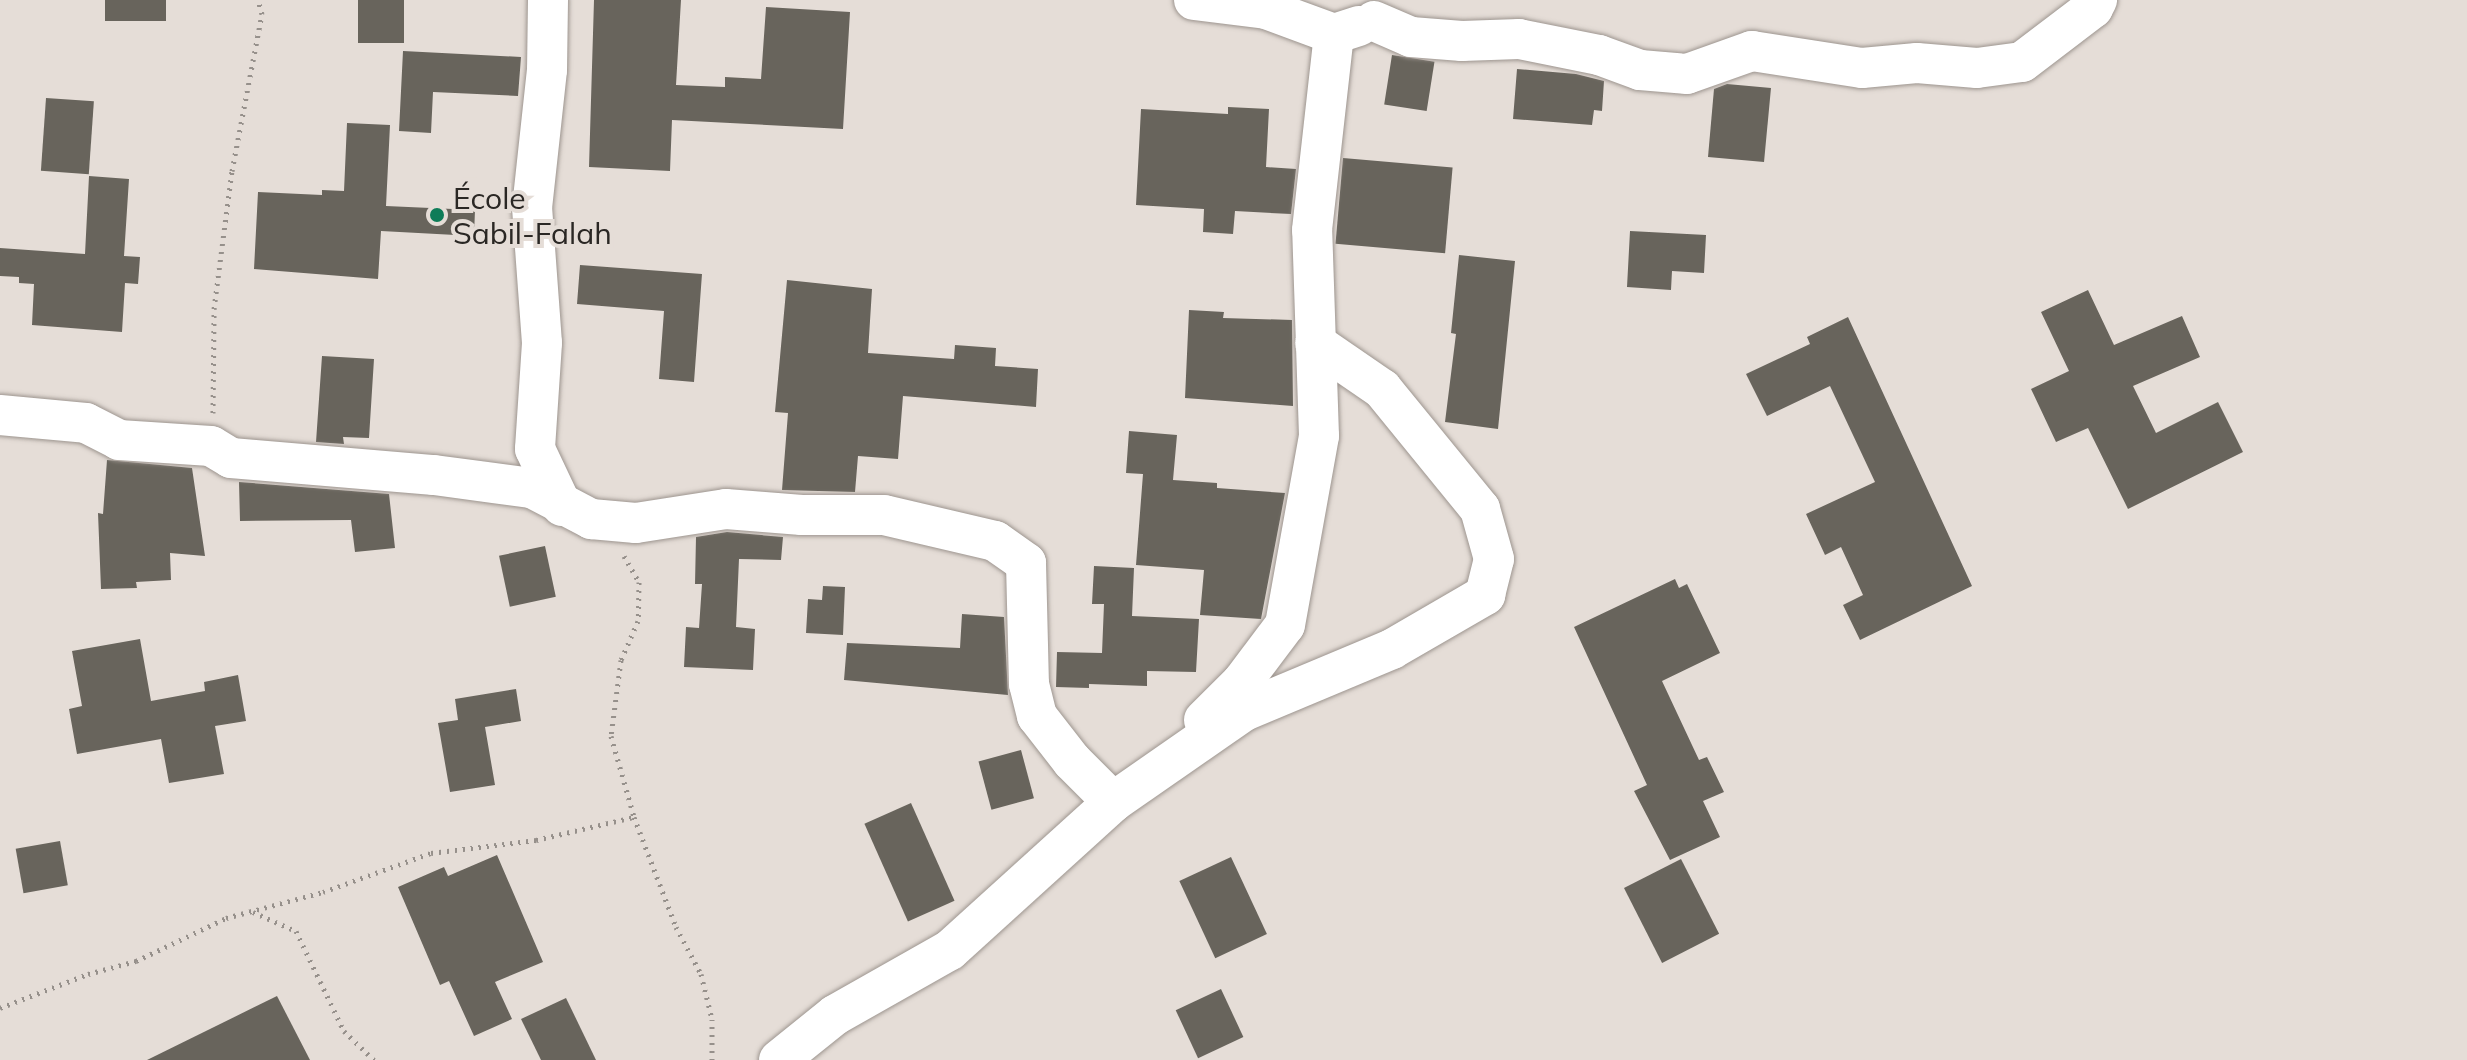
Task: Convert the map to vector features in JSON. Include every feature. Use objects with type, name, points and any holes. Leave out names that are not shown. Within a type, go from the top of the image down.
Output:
[{"type":"street","points":[[548,0],[547,70],[532,207],[542,343],[535,449],[576,512]]},
{"type":"street","points":[[1194,0],[1266,9],[1334,34],[1376,11],[1411,37],[1462,41],[1519,39],[1599,55],[1640,70],[1687,74],[1752,51],[1862,68],[1917,63],[1977,68],[2022,62],[2093,8],[2097,0]]},
{"type":"street","points":[[1152,772],[1242,682],[1285,625],[1319,436],[1312,230],[1334,34]]},
{"type":"street","points":[[779,1060],[835,1015],[950,950],[1113,802],[1244,711],[1392,649],[1485,595],[1494,559],[1480,509],[1382,389],[1315,343]]},
{"type":"street","points":[[0,415],[86,423],[119,440],[211,446],[231,458],[434,475],[532,488],[576,512],[636,523],[726,509],[802,515],[884,515],[995,541],[1026,563],[1029,684],[1037,716],[1072,761],[1113,802]]},
{"type":"path","points":[[211,446],[214,309],[232,171],[262,14],[258,0]]},
{"type":"path","points":[[576,512],[613,538],[639,582],[638,621],[621,660],[611,736],[634,817],[676,927],[701,974],[712,1019],[712,1060]]},
{"type":"path","points":[[0,1008],[88,974],[136,961],[226,918],[323,892],[431,853],[536,840],[634,817]]},
{"type":"path","points":[[252,911],[296,931],[344,1031],[374,1060]]},
{"type":"building","points":[[105,0],[166,0],[166,21],[105,21]]},
{"type":"building","points":[[358,0],[404,0],[404,43],[358,43]]},
{"type":"building","points":[[594,0],[681,0],[676,85],[725,87],[725,77],[761,79],[766,7],[850,12],[843,129],[672,120],[670,171],[589,167]]},
{"type":"building","points":[[403,51],[521,57],[518,96],[433,92],[431,133],[399,131]]},
{"type":"building","points":[[1392,55],[1434,62],[1427,111],[1384,104]]},
{"type":"building","points":[[1517,69],[1576,74],[1604,81],[1602,111],[1594,110],[1592,125],[1513,119]]},
{"type":"building","points":[[1727,84],[1771,88],[1764,162],[1708,157],[1714,89]]},
{"type":"building","points":[[46,98],[94,101],[89,174],[41,171]]},
{"type":"building","points":[[1228,107],[1269,109],[1266,167],[1296,169],[1291,214],[1235,211],[1233,234],[1203,232],[1204,209],[1136,205],[1141,109],[1228,114]]},
{"type":"building","points":[[347,123],[390,125],[386,206],[475,210],[474,236],[381,231],[378,279],[254,269],[258,192],[322,195],[322,190],[344,191]]},
{"type":"building","points":[[1343,158],[1453,168],[1445,253],[1336,244]]},
{"type":"building","points":[[89,176],[129,179],[124,256],[140,257],[138,284],[125,283],[122,332],[32,325],[34,284],[19,283],[19,277],[0,276],[0,248],[85,254]]},
{"type":"building","points":[[1630,231],[1706,235],[1704,273],[1672,271],[1671,290],[1627,287]]},
{"type":"building","points":[[1459,255],[1515,261],[1498,429],[1445,422],[1456,334],[1451,333]]},
{"type":"building","points":[[580,265],[702,274],[694,382],[659,379],[664,311],[577,304]]},
{"type":"building","points":[[787,280],[872,289],[868,353],[954,359],[955,345],[996,348],[995,366],[1038,369],[1036,407],[903,396],[898,459],[858,456],[855,492],[782,490],[788,413],[775,412]]},
{"type":"building","points":[[2088,290],[2114,345],[2182,316],[2200,357],[2133,386],[2156,433],[2218,402],[2243,452],[2128,509],[2088,428],[2056,442],[2031,389],[2069,371],[2041,312]]},
{"type":"building","points":[[1189,310],[1224,312],[1223,318],[1292,320],[1293,406],[1185,398]]},
{"type":"building","points":[[1848,317],[1972,586],[1860,640],[1843,605],[1863,595],[1841,547],[1825,555],[1806,514],[1875,482],[1830,386],[1767,416],[1746,374],[1810,344],[1807,337]]},
{"type":"building","points":[[322,356],[374,359],[369,438],[343,437],[344,444],[316,442]]},
{"type":"building","points":[[1129,431],[1177,435],[1173,480],[1217,483],[1217,488],[1285,493],[1261,619],[1200,615],[1204,570],[1136,565],[1143,474],[1126,473]]},
{"type":"building","points":[[107,460],[192,468],[205,556],[170,553],[171,580],[136,582],[137,588],[101,589],[98,513],[103,514]]},
{"type":"building","points":[[239,482],[389,494],[395,548],[355,552],[351,520],[240,521]]},
{"type":"building","points":[[727,532],[783,537],[781,560],[739,559],[736,627],[755,629],[753,670],[684,667],[686,627],[699,628],[702,584],[695,584],[696,537]]},
{"type":"building","points":[[545,546],[556,597],[510,607],[499,556]]},
{"type":"building","points":[[1094,566],[1134,568],[1132,616],[1199,619],[1196,672],[1147,671],[1147,686],[1089,684],[1089,688],[1056,687],[1057,652],[1102,653],[1104,604],[1092,604]]},
{"type":"building","points":[[1675,579],[1679,588],[1687,584],[1720,653],[1662,681],[1699,760],[1707,757],[1724,792],[1703,801],[1720,837],[1670,860],[1634,791],[1647,785],[1574,627]]},
{"type":"building","points":[[823,586],[845,587],[843,635],[806,633],[808,599],[822,600]]},
{"type":"building","points":[[962,614],[1004,617],[1008,695],[844,680],[847,643],[960,648]]},
{"type":"building","points":[[140,639],[151,701],[205,691],[204,682],[238,675],[246,721],[215,726],[224,774],[169,783],[161,739],[77,754],[69,709],[82,706],[72,651]]},
{"type":"building","points":[[516,689],[521,721],[485,727],[495,785],[450,792],[438,723],[458,720],[455,699]]},
{"type":"building","points":[[1021,750],[1034,798],[991,810],[978,761]]},
{"type":"building","points":[[911,803],[955,901],[908,921],[864,824]]},
{"type":"building","points":[[60,841],[68,885],[23,893],[16,849]]},
{"type":"building","points":[[497,855],[543,962],[495,982],[512,1019],[474,1036],[449,981],[440,985],[398,887],[444,867],[448,876]]},
{"type":"building","points":[[1231,857],[1267,934],[1215,958],[1179,881]]},
{"type":"building","points":[[1681,859],[1719,934],[1662,963],[1624,888]]},
{"type":"building","points":[[1221,989],[1243,1037],[1198,1058],[1176,1010]]},
{"type":"building","points":[[277,996],[310,1060],[147,1060]]},
{"type":"building","points":[[566,998],[596,1060],[541,1060],[521,1019]]},
{"type":"place","name":"École Sabil-Falah","points":[[437,215]]}]
